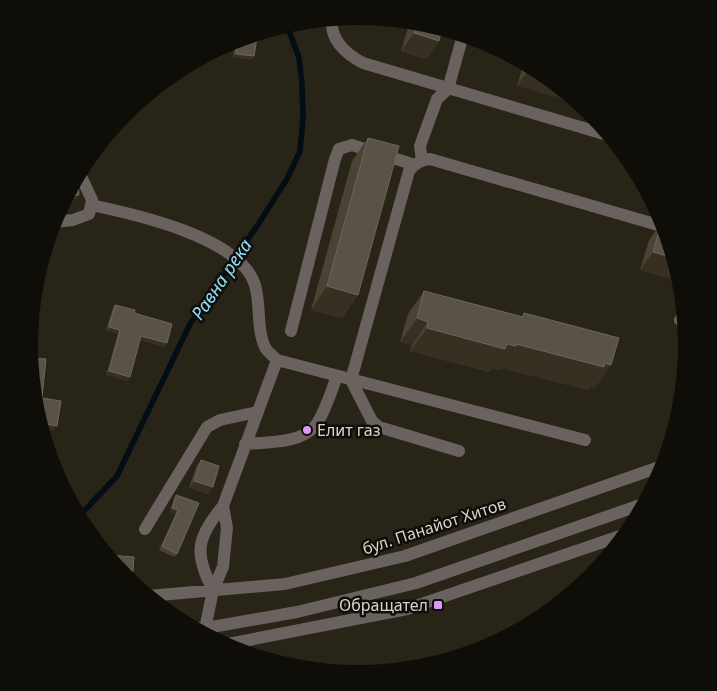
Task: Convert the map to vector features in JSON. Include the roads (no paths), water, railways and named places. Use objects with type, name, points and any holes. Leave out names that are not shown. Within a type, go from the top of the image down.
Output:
[{"type":"street","points":[[333,26],[335,36],[341,48],[351,57],[597,132]]},
{"type":"street","points":[[459,451],[379,427],[372,421],[351,380],[408,171],[418,162],[420,146],[437,99],[448,88],[461,42]]},
{"type":"street","points":[[291,331],[334,159],[339,149],[352,145],[418,162],[430,160],[655,224]]},
{"type":"street","points":[[63,221],[73,220],[89,214],[92,200],[84,181]]},
{"type":"street","points":[[91,205],[150,219],[189,233],[227,252],[245,266],[255,285],[266,349],[277,360],[585,440]]},
{"type":"street","points":[[214,590],[201,567],[201,544],[208,524],[223,506],[277,360]]},
{"type":"street","points":[[245,444],[286,440],[307,432],[316,425],[337,376]]},
{"type":"street","points":[[145,529],[207,427],[220,420],[257,412]]},
{"type":"street","name":"бул. Панайот Хитов","points":[[157,595],[285,584],[405,556],[655,469]]},
{"type":"street","points":[[211,630],[297,612],[416,583],[636,505]]},
{"type":"street","points":[[206,627],[214,590],[223,567],[226,548],[227,528],[223,506]]},
{"type":"street","points":[[237,642],[407,609],[615,538]]},
{"type":"waterway","name":"Равна река","points":[[84,510],[117,476],[190,324],[287,179],[300,151],[303,118],[302,84],[299,58],[290,33]]},
{"type":"place","name":"Елит газ","points":[[307,430]]},
{"type":"place","name":"Обращател","points":[[438,605]]}]
